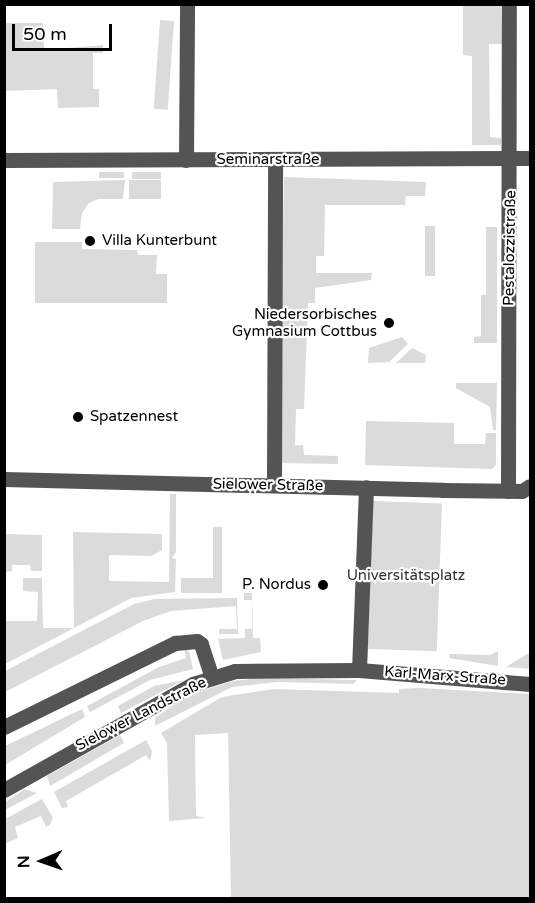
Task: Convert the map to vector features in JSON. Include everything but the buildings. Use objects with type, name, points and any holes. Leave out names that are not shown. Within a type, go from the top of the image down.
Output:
[{"type":"street","points":[[186,160],[187,4]]},
{"type":"street","name":"Pestalozzistraße","points":[[508,491],[511,158],[509,4]]},
{"type":"street","name":"Seminarstraße","points":[[4,160],[531,158]]},
{"type":"street","points":[[274,484],[275,160]]},
{"type":"street","name":"Sielower Straße","points":[[4,479],[508,491],[522,491],[531,486]]},
{"type":"street","points":[[359,670],[366,487]]},
{"type":"street","points":[[4,727],[175,643],[197,641],[205,652],[212,677]]},
{"type":"street","name":"Sielower Landstraße","points":[[4,790],[100,734],[212,677],[258,668],[359,670]]},
{"type":"street","name":"Karl-Marx-Straße","points":[[359,670],[531,684]]},
{"type":"green space","points":[[463,5],[501,5],[502,44],[489,44],[490,137],[501,138],[501,145],[472,145],[472,56],[463,55]]},
{"type":"green space","points":[[160,20],[174,21],[168,110],[154,109]]},
{"type":"green space","points":[[4,23],[43,23],[44,50],[103,45],[103,53],[93,53],[93,89],[99,89],[99,107],[58,108],[57,89],[5,91]]},
{"type":"green space","points":[[99,172],[124,172],[124,178],[99,178]]},
{"type":"green space","points":[[132,172],[161,172],[161,179],[132,179]]},
{"type":"green space","points":[[284,177],[426,182],[425,196],[406,196],[405,205],[325,205],[324,256],[316,256],[316,273],[372,273],[371,280],[315,288],[315,303],[308,303],[304,409],[296,409],[295,445],[303,445],[304,455],[338,456],[338,464],[279,463]]},
{"type":"green space","points":[[125,180],[123,199],[98,199],[89,203],[82,213],[80,229],[52,229],[53,182]]},
{"type":"green space","points":[[129,180],[161,180],[161,199],[129,199]]},
{"type":"green space","points":[[425,226],[435,226],[435,276],[425,276]]},
{"type":"green space","points":[[486,227],[497,227],[497,343],[474,343],[474,337],[481,336],[481,295],[486,295]]},
{"type":"green space","points":[[35,242],[82,242],[82,249],[137,250],[138,255],[157,255],[156,274],[167,274],[167,303],[35,303]]},
{"type":"green space","points":[[402,337],[408,344],[389,362],[368,363],[369,348]]},
{"type":"green space","points":[[412,348],[426,355],[425,363],[396,363]]},
{"type":"green space","points":[[456,383],[497,383],[496,430],[493,430],[490,407],[456,388]]},
{"type":"green space","points":[[366,421],[454,423],[454,444],[485,444],[486,433],[496,433],[496,465],[492,469],[365,465]]},
{"type":"green space","points":[[170,494],[176,494],[176,552],[172,558],[176,559],[175,592],[131,598],[74,628],[73,532],[162,534],[162,550],[151,556],[109,555],[109,581],[169,582]]},
{"type":"green space","name":"Universitätsplatz","points":[[373,501],[442,503],[437,651],[368,649]]},
{"type":"green space","points":[[213,527],[222,527],[222,593],[181,593],[181,578],[213,578]]},
{"type":"green space","points":[[5,534],[42,535],[42,571],[31,571],[30,565],[12,565],[12,571],[5,572]]},
{"type":"green space","points":[[23,578],[42,578],[43,628],[74,628],[5,664],[5,621],[37,621],[38,592],[23,591]]},
{"type":"green space","points":[[244,593],[252,593],[253,638],[260,638],[261,652],[223,660],[218,639],[245,638],[245,629],[252,629],[252,600],[244,600]]},
{"type":"green space","points":[[237,598],[238,634],[219,634],[219,629],[237,629],[236,606],[171,611],[143,621],[5,692],[5,671],[134,604],[155,599]]},
{"type":"green space","points":[[184,649],[189,651],[193,669],[150,680],[90,712],[87,706],[159,667],[186,658]]},
{"type":"green space","points":[[498,651],[498,666],[449,658],[450,654],[490,655]]},
{"type":"green space","points":[[530,654],[530,669],[506,667]]},
{"type":"green space","points":[[260,678],[357,680],[353,684],[278,682],[232,687],[155,726],[155,718],[188,695],[233,681]]},
{"type":"green space","points":[[184,680],[121,713],[118,706],[154,686]]},
{"type":"green space","points":[[420,688],[530,694],[530,898],[231,898],[228,733],[195,735],[196,816],[206,818],[169,821],[167,743],[161,733],[222,697],[274,689],[399,693],[399,689]]},
{"type":"green space","points":[[82,709],[85,717],[5,765],[5,746]]},
{"type":"green space","points":[[120,735],[124,743],[50,786],[47,776]]},
{"type":"green space","points":[[146,740],[152,751],[150,761],[146,755],[66,801],[68,807],[62,808],[54,792]]},
{"type":"green space","points":[[25,789],[37,793],[5,810],[5,802]]},
{"type":"green space","points":[[42,799],[53,818],[50,825],[46,827],[41,816],[15,827],[18,838],[5,844],[5,819]]},
{"type":"place","name":"Villa Kunterbunt","points":[[90,241]]},
{"type":"place","name":"Niedersorbisches Gymnasium Cottbus","points":[[389,323]]},
{"type":"place","name":"Spatzennest","points":[[78,417]]},
{"type":"place","name":"P. Nordus","points":[[323,585]]}]
